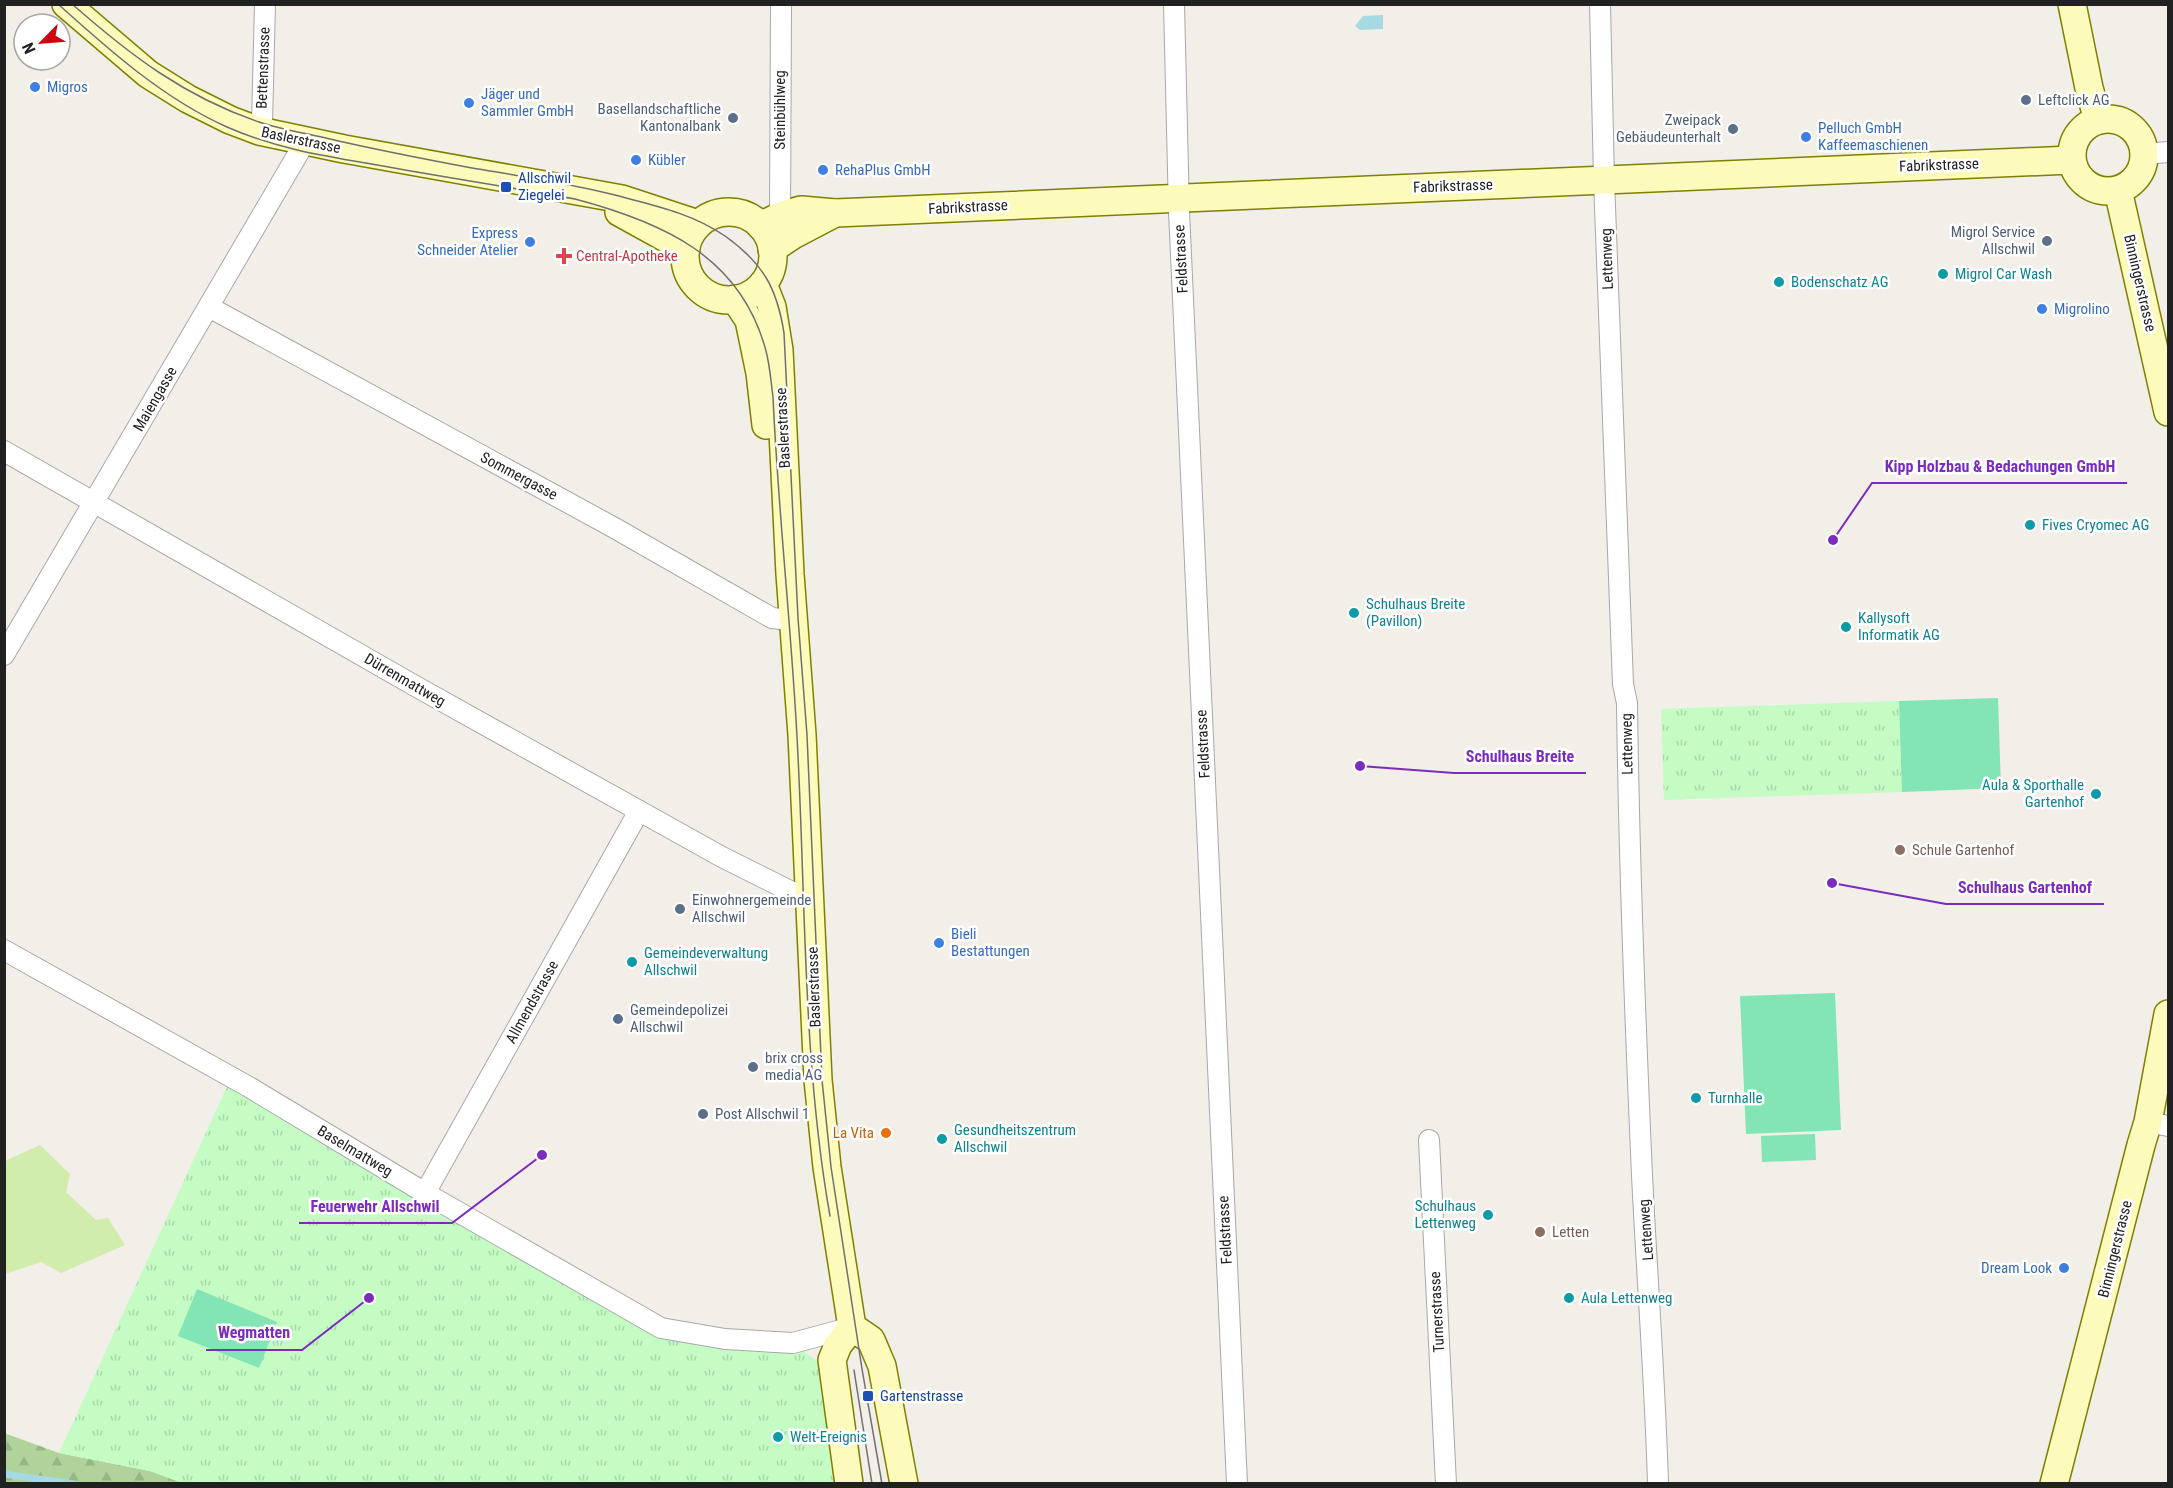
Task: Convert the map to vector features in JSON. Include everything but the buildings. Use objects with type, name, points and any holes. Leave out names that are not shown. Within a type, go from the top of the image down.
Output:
[{"type":"main road","name":"Baslerstrasse","points":[[66,4],[148,74],[188,99],[230,120],[259,131],[305,142],[622,199],[698,224]]},
{"type":"main road","points":[[2073,4],[2089,88],[2098,120]]},
{"type":"main road","points":[[2109,119],[2129,126],[2142,143],[2156,153],[2129,185],[2106,192],[2094,189],[2083,182],[2075,172],[2072,160],[2074,140],[2088,124],[2109,119]]},
{"type":"main road","name":"Fabrikstrasse","points":[[771,231],[793,235],[835,213],[2072,160]]},
{"type":"main road","name":"Binningerstrasse","points":[[2118,190],[2169,412]]},
{"type":"main road","name":"Baslerstrasse","points":[[572,191],[612,208],[686,249]]},
{"type":"main road","points":[[735,212],[750,217],[771,231],[770,270],[763,284],[753,292],[735,299],[712,296],[702,290],[688,272],[685,261],[686,249],[692,233],[706,218],[720,213],[735,212]]},
{"type":"main road","name":"Baslerstrasse","points":[[763,284],[772,307],[779,350],[790,574],[802,735],[819,1090],[827,1167],[852,1327]]},
{"type":"main road","name":"Baslerstrasse","points":[[735,299],[748,320],[760,373],[778,519],[790,574]]},
{"type":"main road","name":"Binningerstrasse","points":[[2054,1484],[2141,1145],[2158,1124],[2169,1014]]},
{"type":"main road","points":[[849,1484],[832,1360],[838,1345],[852,1327],[871,1340],[882,1366],[904,1484]]},
{"type":"street","name":"Bettenstrasse","points":[[259,131],[262,123],[265,4]]},
{"type":"street","name":"Steinbühlweg","points":[[771,231],[781,4]]},
{"type":"street","name":"Feldstrasse","points":[[1174,4],[1178,197],[1237,1484]]},
{"type":"street","name":"Lettenweg","points":[[1600,4],[1604,180],[1623,684],[1627,703],[1629,836],[1642,1176],[1658,1484]]},
{"type":"street","name":"Maiengasse","points":[[4,655],[305,142]]},
{"type":"street","name":"Sommergasse","points":[[209,307],[601,520],[772,618],[789,620],[790,574]]},
{"type":"street","name":"Dürrenmattweg","points":[[4,451],[639,811],[722,857],[810,901]]},
{"type":"street","name":"Allmendstrasse","points":[[425,1193],[639,811]]},
{"type":"street","name":"Baselmattweg","points":[[4,951],[249,1087],[425,1193],[661,1328],[725,1339],[793,1343],[852,1327]]},
{"type":"street","name":"Turnerstrasse","points":[[1429,1140],[1446,1484]]},
{"type":"green space","points":[[1998,698],[2001,788],[1902,792],[1899,701]]},
{"type":"green space","points":[[1899,701],[1902,792],[1664,800],[1661,709]]},
{"type":"green space","points":[[1835,993],[1841,1130],[1746,1134],[1740,996]]},
{"type":"green space","points":[[231,1078],[661,1328],[793,1343],[833,1374],[849,1483],[184,1484],[150,1471],[59,1453]]},
{"type":"green space","points":[[1815,1134],[1816,1160],[1762,1162],[1761,1136]]},
{"type":"green space","points":[[40,1145],[70,1174],[66,1192],[96,1220],[108,1218],[125,1245],[61,1273],[41,1262],[5,1274],[5,1161]]},
{"type":"green space","points":[[197,1289],[277,1322],[259,1368],[178,1336]]},
{"type":"green space","points":[[4,1433],[59,1453],[150,1471],[184,1483],[5,1483]]},
{"type":"water","points":[[1383,15],[1383,29],[1360,30],[1355,26],[1363,16]]},
{"type":"waterway","points":[[4,1474],[73,1484]]},
{"type":"tram line","points":[[58,4],[117,56],[159,88],[204,116],[246,135],[301,151],[575,199],[607,208],[667,232],[694,248],[718,267],[738,290],[754,318],[766,351],[773,397],[797,737],[806,977],[814,1097],[830,1216]]},
{"type":"tram line","points":[[72,4],[160,73],[232,112],[285,129],[418,158],[580,187],[672,211],[699,221],[725,236],[749,256],[766,278],[777,303],[784,333],[798,618],[807,735],[822,1080],[831,1167],[882,1484]]},
{"type":"tram line","points":[[854,1370],[872,1484]]},
{"type":"place","name":"Migros","points":[[35,87]]},
{"type":"place","name":"Leftclick AG","points":[[2026,100]]},
{"type":"place","name":"Jäger und Sammler GmbH","points":[[469,103]]},
{"type":"place","name":"Basellandschaftliche Kantonalbank","points":[[733,118]]},
{"type":"place","name":"Zweipack Gebäudeunterhalt","points":[[1733,129]]},
{"type":"place","name":"Pelluch GmbH Kaffeemaschienen","points":[[1806,137]]},
{"type":"place","name":"Kübler","points":[[636,160]]},
{"type":"place","name":"RehaPlus GmbH","points":[[823,170]]},
{"type":"place","name":"Allschwil Ziegelei","points":[[506,187]]},
{"type":"place","name":"Migrol Service Allschwil","points":[[2047,241]]},
{"type":"place","name":"Express Schneider Atelier","points":[[530,242]]},
{"type":"place","name":"Central-Apotheke","points":[[564,256]]},
{"type":"place","name":"Migrol Car Wash","points":[[1943,274]]},
{"type":"place","name":"Bodenschatz AG","points":[[1779,282]]},
{"type":"place","name":"Migrolino","points":[[2042,309]]},
{"type":"place","name":"Fives Cryomec AG","points":[[2030,525]]},
{"type":"place","name":"Kipp Holzbau & Bedachungen GmbH","points":[[1833,540]]},
{"type":"place","name":"Schulhaus Breite (Pavillon)","points":[[1354,613]]},
{"type":"place","name":"Kallysoft Informatik AG","points":[[1846,627]]},
{"type":"place","name":"Schulhaus Breite","points":[[1360,766]]},
{"type":"place","name":"Aula & Sporthalle Gartenhof","points":[[2096,794]]},
{"type":"place","name":"Schule Gartenhof","points":[[1900,850]]},
{"type":"place","name":"Schulhaus Gartenhof","points":[[1832,883]]},
{"type":"place","name":"Einwohnergemeinde Allschwil","points":[[680,909]]},
{"type":"place","name":"Bieli Bestattungen","points":[[939,943]]},
{"type":"place","name":"Gemeindeverwaltung Allschwil","points":[[632,962]]},
{"type":"place","name":"Gemeindepolizei Allschwil","points":[[618,1019]]},
{"type":"place","name":"brix cross media AG","points":[[753,1067]]},
{"type":"place","name":"Turnhalle","points":[[1696,1098]]},
{"type":"place","name":"Post Allschwil 1","points":[[703,1114]]},
{"type":"place","name":"La Vita","points":[[886,1133]]},
{"type":"place","name":"Gesundheitszentrum Allschwil","points":[[942,1139]]},
{"type":"place","name":"Feuerwehr Allschwil","points":[[542,1155]]},
{"type":"place","name":"Schulhaus Lettenweg","points":[[1488,1215]]},
{"type":"place","name":"Letten","points":[[1540,1232]]},
{"type":"place","name":"Dream Look","points":[[2064,1268]]},
{"type":"place","name":"Wegmatten","points":[[369,1298]]},
{"type":"place","name":"Aula Lettenweg","points":[[1569,1298]]},
{"type":"place","name":"Gartenstrasse","points":[[868,1396]]},
{"type":"place","name":"Welt-Ereignis","points":[[778,1437]]}]
